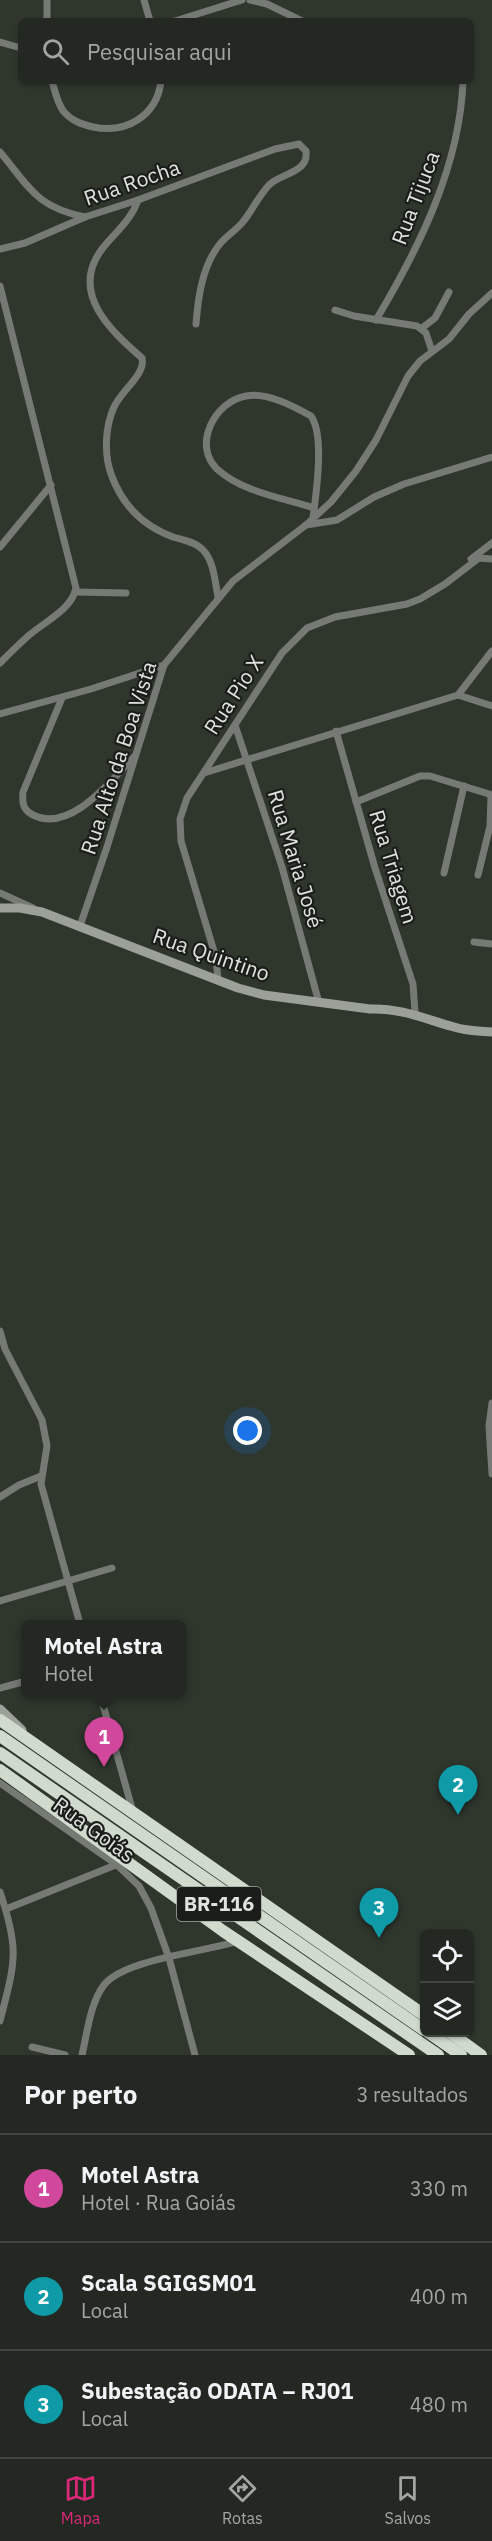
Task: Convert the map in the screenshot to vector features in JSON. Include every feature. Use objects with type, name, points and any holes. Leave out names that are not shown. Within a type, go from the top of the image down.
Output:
[{"type":"highway","name":"BR-116","points":[[0,1720],[420,2012]]},
{"type":"highway","name":"BR-116","points":[[0,1734],[420,2027]]},
{"type":"highway","points":[[0,1734],[105,1795]]},
{"type":"highway","name":"BR-116","points":[[0,1753],[438,2055]]},
{"type":"highway","name":"BR-116","points":[[0,1770],[120,1862],[409,2055]]},
{"type":"highway","name":"BR-116","points":[[435,2037],[461,2055]]},
{"type":"highway","points":[[456,2037],[481,2055]]},
{"type":"main road","points":[[0,908],[20,908],[42,912]]},
{"type":"main road","name":"Rua Quintino","points":[[42,912],[218,980],[264,995],[370,1009],[386,1008],[415,1013],[453,1027],[492,1032]]},
{"type":"main road","points":[[0,1709],[39,1746]]},
{"type":"street","points":[[47,18],[48,0]]},
{"type":"street","points":[[144,0],[149,18]]},
{"type":"street","points":[[184,18],[242,0]]},
{"type":"street","points":[[250,0],[267,4],[296,18]]},
{"type":"street","points":[[0,42],[18,47]]},
{"type":"street","points":[[53,84],[56,97],[68,116],[84,125],[119,129],[135,123],[148,111],[156,99],[160,84]]},
{"type":"street","name":"Rua Tijuca","points":[[376,320],[413,253],[442,184],[458,132],[463,84]]},
{"type":"street","name":"Rua Rocha","points":[[0,249],[38,238],[85,217],[138,200],[275,149],[299,144],[306,151],[305,162],[300,168],[269,185],[241,224],[219,245],[207,266],[199,293],[196,324]]},
{"type":"street","points":[[0,152],[40,199],[57,210],[85,217]]},
{"type":"street","points":[[138,200],[128,221],[100,251],[91,282],[92,296],[103,319],[144,362],[140,374],[122,392],[114,408],[106,441],[107,461],[122,496],[144,522],[203,550],[210,562],[218,597]]},
{"type":"street","points":[[0,286],[75,574],[75,592],[60,612],[28,635],[0,663]]},
{"type":"street","points":[[422,328],[435,318],[449,292]]},
{"type":"street","name":"Rua Alto da Boa Vista","points":[[80,926],[164,665],[218,597],[255,562],[306,525],[331,502],[356,471],[376,440],[408,376],[420,361],[449,339],[469,314],[492,293]]},
{"type":"street","points":[[335,310],[422,328],[432,351]]},
{"type":"street","points":[[313,518],[314,508],[317,472],[317,432],[311,416],[276,400],[254,395],[237,399],[224,408],[206,433],[208,455],[215,467],[241,484],[314,508]]},
{"type":"street","points":[[306,525],[337,520],[374,497],[396,488],[492,457]]},
{"type":"street","points":[[0,547],[51,485]]},
{"type":"street","points":[[466,569],[470,560],[492,543]]},
{"type":"street","name":"Rua Pio X","points":[[218,980],[216,958],[180,830],[182,809],[235,725],[282,653],[307,628],[335,617],[407,604],[433,592],[480,558],[492,559]]},
{"type":"street","points":[[75,592],[126,593]]},
{"type":"street","points":[[458,695],[492,651]]},
{"type":"street","points":[[0,714],[62,698],[164,665]]},
{"type":"street","points":[[204,773],[458,695],[491,704]]},
{"type":"street","points":[[62,698],[23,792],[22,802],[31,814],[50,819],[77,811],[105,787],[137,754]]},
{"type":"street","name":"Rua Maria José","points":[[235,725],[282,867],[319,1003]]},
{"type":"street","name":"Rua Triagem","points":[[336,731],[413,984],[415,1013]]},
{"type":"street","points":[[356,802],[420,776],[430,776],[492,795],[490,826],[478,875]]},
{"type":"street","points":[[444,873],[464,786]]},
{"type":"street","name":"Rua Quintino","points":[[0,893],[42,912]]},
{"type":"street","points":[[474,942],[492,944]]},
{"type":"street","points":[[0,1331],[3,1350],[42,1420],[47,1446],[41,1476],[43,1493],[79,1620]]},
{"type":"street","points":[[492,1404],[489,1426],[492,1474]]},
{"type":"street","points":[[0,1497],[41,1476]]},
{"type":"street","points":[[0,1601],[112,1568]]},
{"type":"street","points":[[0,1688],[21,1682]]},
{"type":"street","name":"Rua Goiás","points":[[101,1698],[134,1812]]},
{"type":"street","name":"Rua Goiás","points":[[0,1783],[120,1862],[145,1896],[170,1958],[195,2055]]},
{"type":"street","points":[[6,1908],[120,1862]]},
{"type":"street","points":[[0,1892],[14,1941],[14,1964],[0,2021]]},
{"type":"street","points":[[82,2055],[96,2000],[103,1986],[124,1971],[238,1941]]},
{"type":"street","points":[[32,2047],[65,2055]]},
{"type":"place","name":"Motel Astra","points":[[104,1767]]},
{"type":"place","name":"Scala SGIGSM01","points":[[458,1815]]},
{"type":"place","name":"Subestação ODATA – RJ01","points":[[379,1938]]}]
